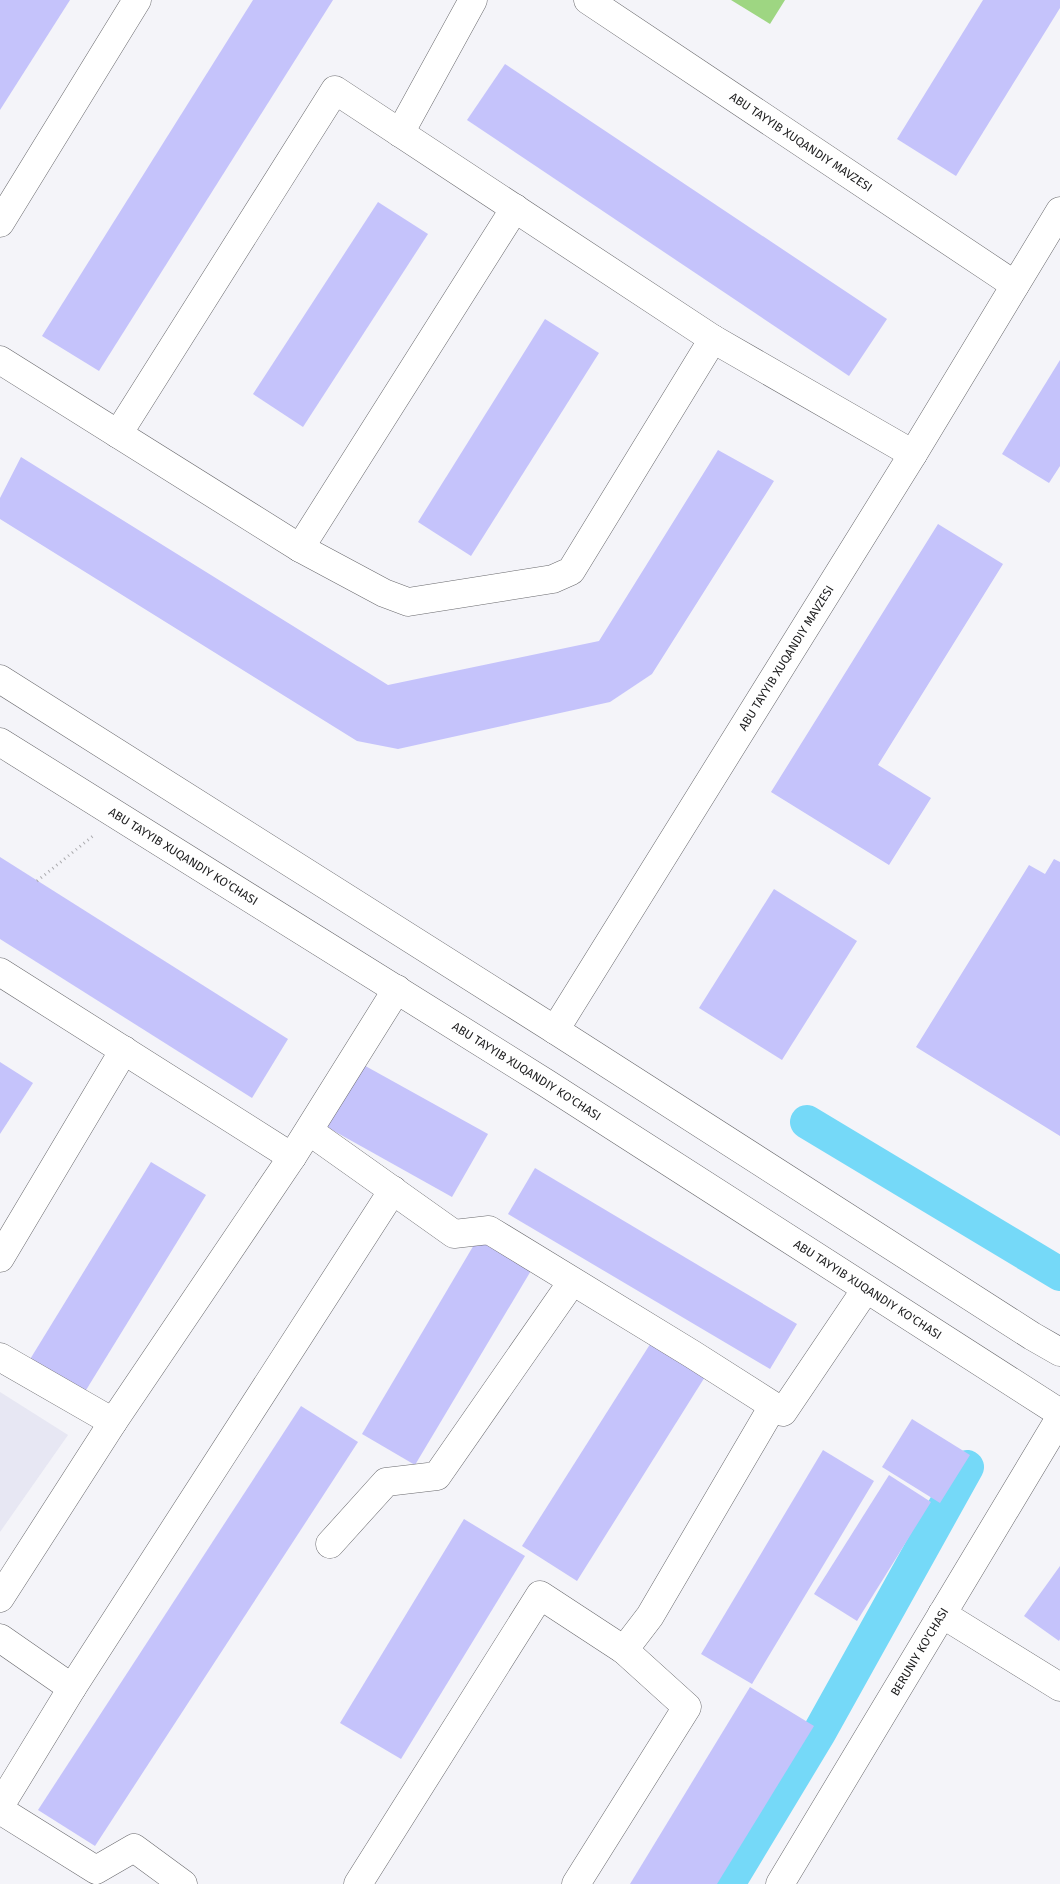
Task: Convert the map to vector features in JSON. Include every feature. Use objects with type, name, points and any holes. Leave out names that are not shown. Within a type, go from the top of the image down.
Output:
[{"type":"main road","points":[[0,223],[138,0]]},
{"type":"main road","points":[[400,133],[473,0]]},
{"type":"main road","name":"ABU TAYYIB XUQANDIY MAVZESI","points":[[588,0],[1015,285]]},
{"type":"main road","points":[[118,434],[335,90],[713,339],[913,454]]},
{"type":"main road","points":[[300,548],[515,208]]},
{"type":"main road","name":"ABU TAYYIB XUQANDIY MAVZESI","points":[[555,1030],[913,454],[1060,211]]},
{"type":"main road","points":[[0,360],[300,548],[384,593],[408,602],[553,579],[571,571],[713,339]]},
{"type":"main road","points":[[0,679],[555,1030],[1032,1336],[1060,1352]]},
{"type":"main road","name":"ABU TAYYIB XUQANDIY KO'CHASI","points":[[0,742],[546,1083],[1056,1412]]},
{"type":"main road","points":[[0,972],[292,1157]]},
{"type":"main road","points":[[0,1598],[113,1422],[292,1157],[397,989]]},
{"type":"main road","points":[[0,1258],[124,1050]]},
{"type":"main road","points":[[308,1130],[454,1234],[489,1230],[783,1412],[866,1288]]},
{"type":"main road","points":[[183,1884],[134,1848],[96,1870],[0,1808],[72,1688],[393,1190]]},
{"type":"main road","points":[[330,1544],[386,1482],[437,1476],[572,1282]]},
{"type":"main road","points":[[0,1356],[113,1422]]},
{"type":"main road","points":[[624,1650],[650,1616],[773,1406]]},
{"type":"main road","name":"BERUNIY KO'CHASI","points":[[780,1884],[942,1614],[1056,1412]]},
{"type":"main road","points":[[358,1884],[540,1595],[624,1650],[687,1706],[576,1884]]},
{"type":"main road","points":[[942,1614],[1060,1687]]},
{"type":"main road","points":[[0,1638],[72,1688]]},
{"type":"path","points":[[37,881],[92,836]]},
{"type":"shaded area","points":[[0,1392],[68,1435],[0,1532]]},
{"type":"green space","points":[[731,0],[785,0],[770,24]]},
{"type":"building","points":[[0,0],[70,0],[0,110]]},
{"type":"building","points":[[253,0],[333,0],[99,371],[42,336]]},
{"type":"building","points":[[983,0],[1060,0],[1060,8],[956,176],[897,139]]},
{"type":"building","points":[[505,64],[887,319],[849,376],[467,120]]},
{"type":"building","points":[[378,202],[428,234],[303,427],[253,394]]},
{"type":"building","points":[[545,319],[599,353],[471,556],[418,522]]},
{"type":"building","points":[[1060,360],[1060,466],[1049,483],[1002,454]]},
{"type":"building","points":[[718,450],[774,481],[652,674],[610,702],[398,749],[357,741],[0,519],[0,498],[21,457],[388,685],[599,641]]},
{"type":"building","points":[[938,524],[1003,564],[878,765],[931,798],[889,865],[771,792]]},
{"type":"building","points":[[0,857],[288,1039],[252,1098],[0,939]]},
{"type":"building","points":[[1054,859],[1060,862],[1060,1136],[916,1047],[1029,865],[1045,874]]},
{"type":"building","points":[[774,889],[857,941],[782,1060],[699,1008]]},
{"type":"building","points":[[0,1062],[33,1083],[0,1134]]},
{"type":"building","points":[[360,1063],[488,1134],[452,1197],[325,1126]]},
{"type":"building","points":[[151,1162],[206,1195],[83,1395],[29,1361]]},
{"type":"building","points":[[535,1168],[797,1324],[770,1369],[508,1214]]},
{"type":"building","points":[[478,1238],[532,1269],[415,1465],[362,1434]]},
{"type":"building","points":[[654,1338],[708,1372],[577,1581],[522,1546]]},
{"type":"building","points":[[301,1406],[358,1442],[95,1846],[38,1810]]},
{"type":"building","points":[[912,1419],[970,1455],[940,1503],[882,1467]]},
{"type":"building","points":[[823,1450],[874,1481],[752,1684],[701,1654]]},
{"type":"building","points":[[889,1475],[931,1502],[857,1621],[814,1594]]},
{"type":"building","points":[[464,1519],[525,1556],[401,1759],[340,1723]]},
{"type":"building","points":[[1060,1566],[1060,1639],[1059,1641],[1024,1616]]},
{"type":"building","points":[[750,1687],[814,1726],[717,1884],[630,1884]]},
{"type":"waterway","points":[[807,1122],[1060,1274]]},
{"type":"waterway","points":[[728,1884],[819,1733],[967,1467]]}]
